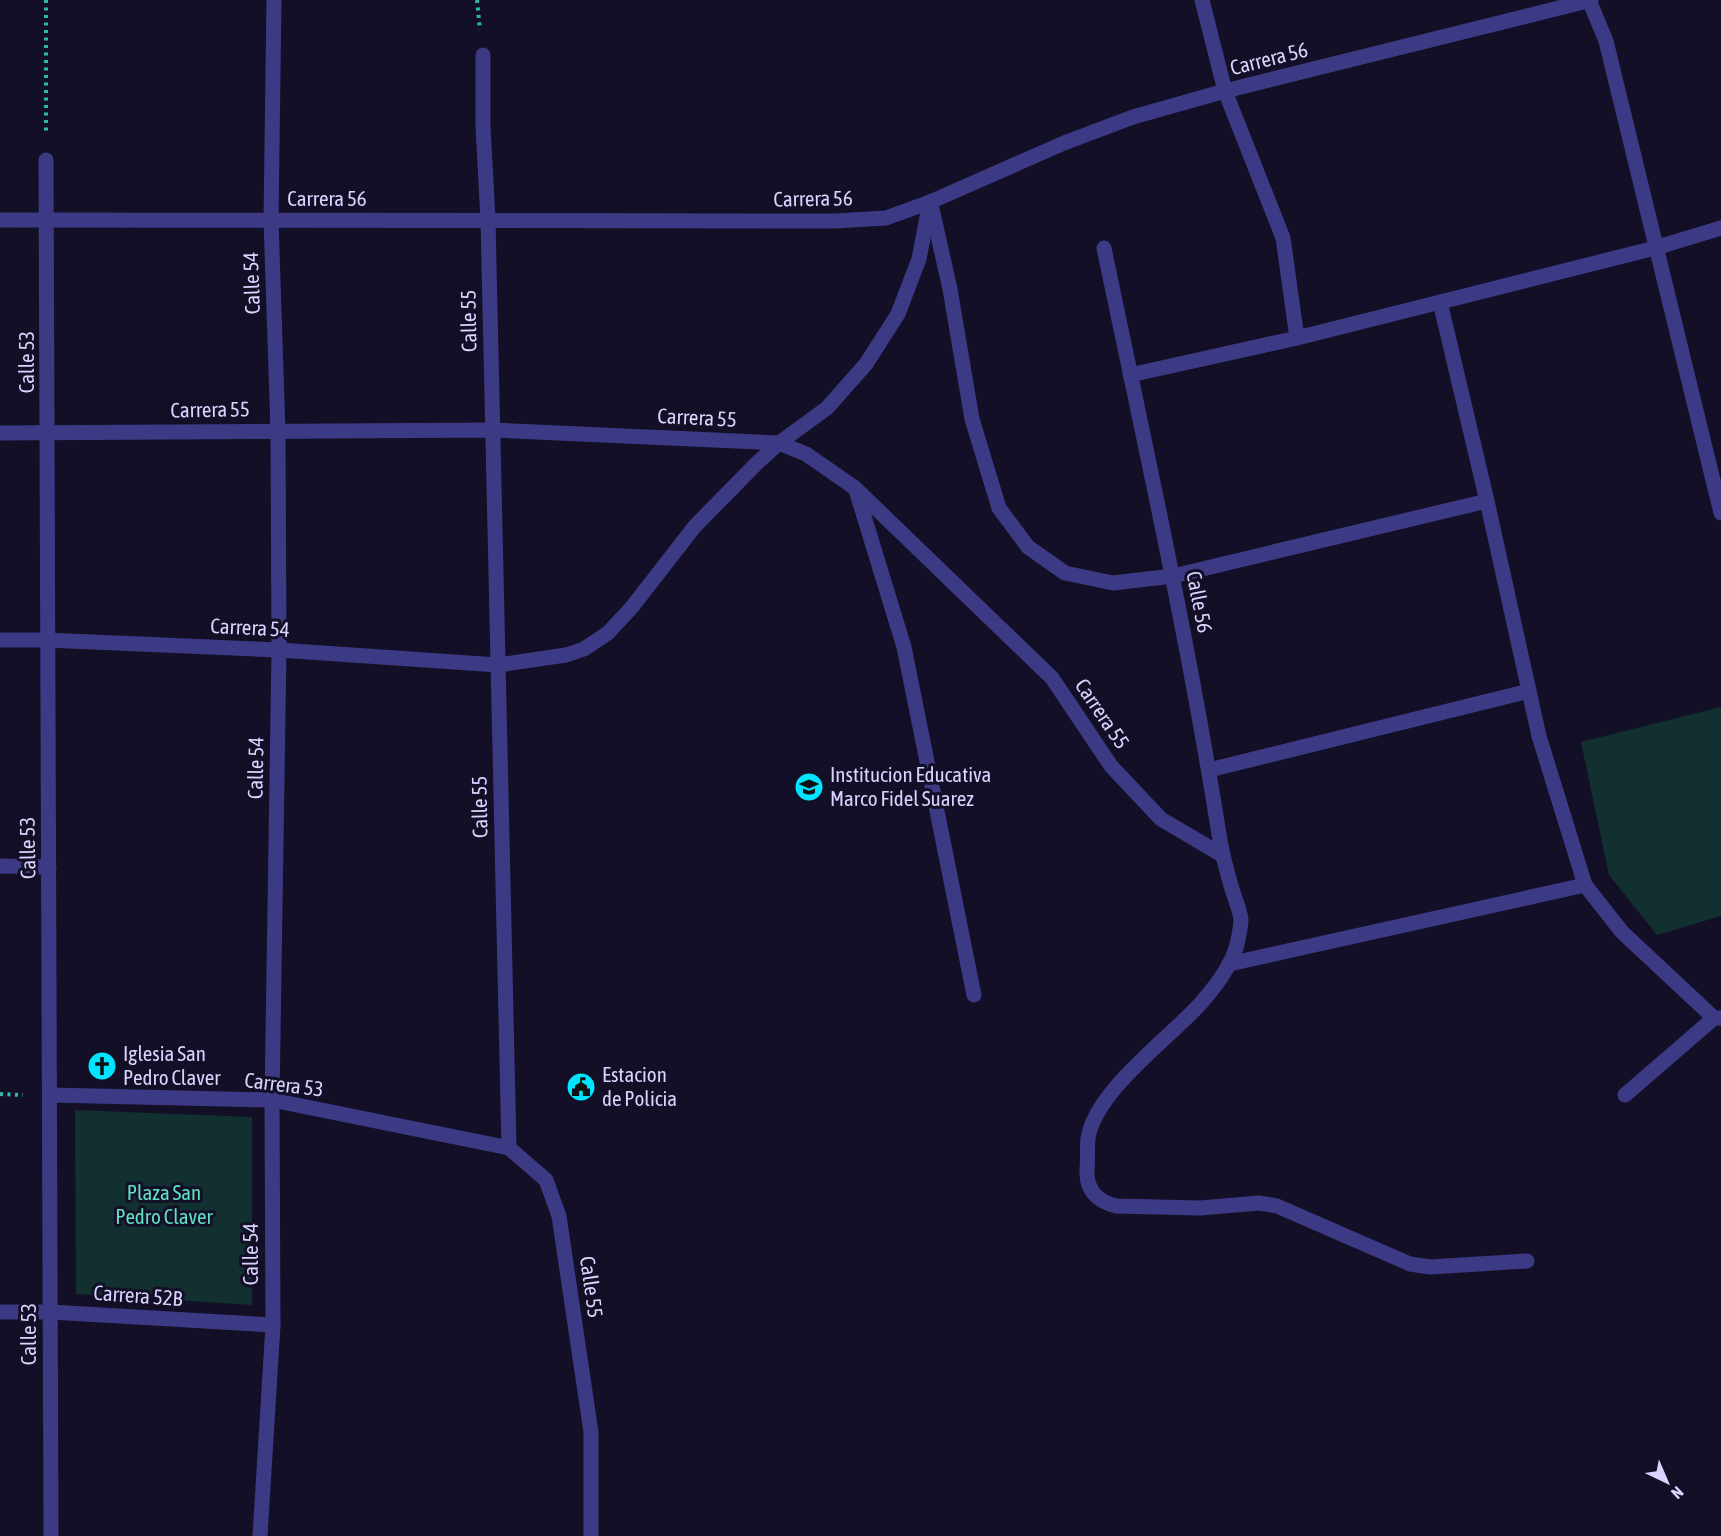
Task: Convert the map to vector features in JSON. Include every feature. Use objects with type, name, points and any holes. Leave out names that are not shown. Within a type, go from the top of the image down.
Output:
[{"type":"street","name":"Calle 54","points":[[260,1536],[273,1325],[272,1100],[279,650],[278,430],[271,220],[274,0]]},
{"type":"street","points":[[1202,0],[1226,91],[1283,238],[1297,338]]},
{"type":"street","name":"Carrera 56","points":[[0,220],[835,221],[886,218],[930,202],[1064,143],[1133,117],[1226,91],[1590,0]]},
{"type":"street","points":[[1590,0],[1606,40],[1721,513]]},
{"type":"street","name":"Calle 55","points":[[483,55],[510,1148],[546,1179],[559,1216],[591,1432],[591,1536]]},
{"type":"street","name":"Calle 53","points":[[46,160],[51,1536]]},
{"type":"street","points":[[930,202],[950,289],[972,419],[999,508],[1028,548],[1065,573],[1113,583],[1173,576],[1487,501]]},
{"type":"street","name":"Carrera 54","points":[[0,640],[279,650],[498,665],[566,655],[584,649],[608,633],[632,607],[695,526],[779,443],[827,408],[866,364],[898,314],[919,259],[930,202]]},
{"type":"street","points":[[1130,375],[1297,338],[1655,248],[1721,228]]},
{"type":"street","name":"Calle 56","points":[[1104,248],[1173,576],[1209,770],[1222,855],[1241,920],[1238,943],[1229,964],[1201,1003],[1136,1065],[1096,1115],[1088,1136],[1087,1181],[1091,1191],[1106,1203],[1116,1206],[1200,1208],[1260,1203],[1277,1206],[1410,1264],[1430,1267],[1527,1261]]},
{"type":"street","points":[[1440,302],[1539,736],[1585,885],[1623,932],[1717,1018],[1625,1095]]},
{"type":"street","name":"Carrera 55","points":[[0,433],[493,430],[779,443],[806,454],[855,488],[1052,678],[1111,766],[1161,819],[1222,855]]},
{"type":"street","points":[[855,488],[904,647],[974,995]]},
{"type":"street","points":[[1209,770],[1529,691]]},
{"type":"street","points":[[0,866],[49,867]]},
{"type":"street","points":[[1229,964],[1585,885]]},
{"type":"street","name":"Carrera 53","points":[[50,1095],[272,1100],[510,1148]]},
{"type":"street","name":"Carrera 52B","points":[[0,1312],[50,1312],[273,1325]]},
{"type":"path","points":[[46,0],[46,160]]},
{"type":"green space","points":[[1721,707],[1721,916],[1657,935],[1609,875],[1581,742]]},
{"type":"green space","name":"Plaza San Pedro Claver","points":[[75,1110],[252,1117],[252,1305],[76,1294]]},
{"type":"place","name":"Institucion Educativa Marco Fidel Suarez","points":[[809,787]]},
{"type":"place","name":"Iglesia San Pedro Claver","points":[[102,1066]]},
{"type":"place","name":"Estacion de Policia","points":[[581,1087]]}]
